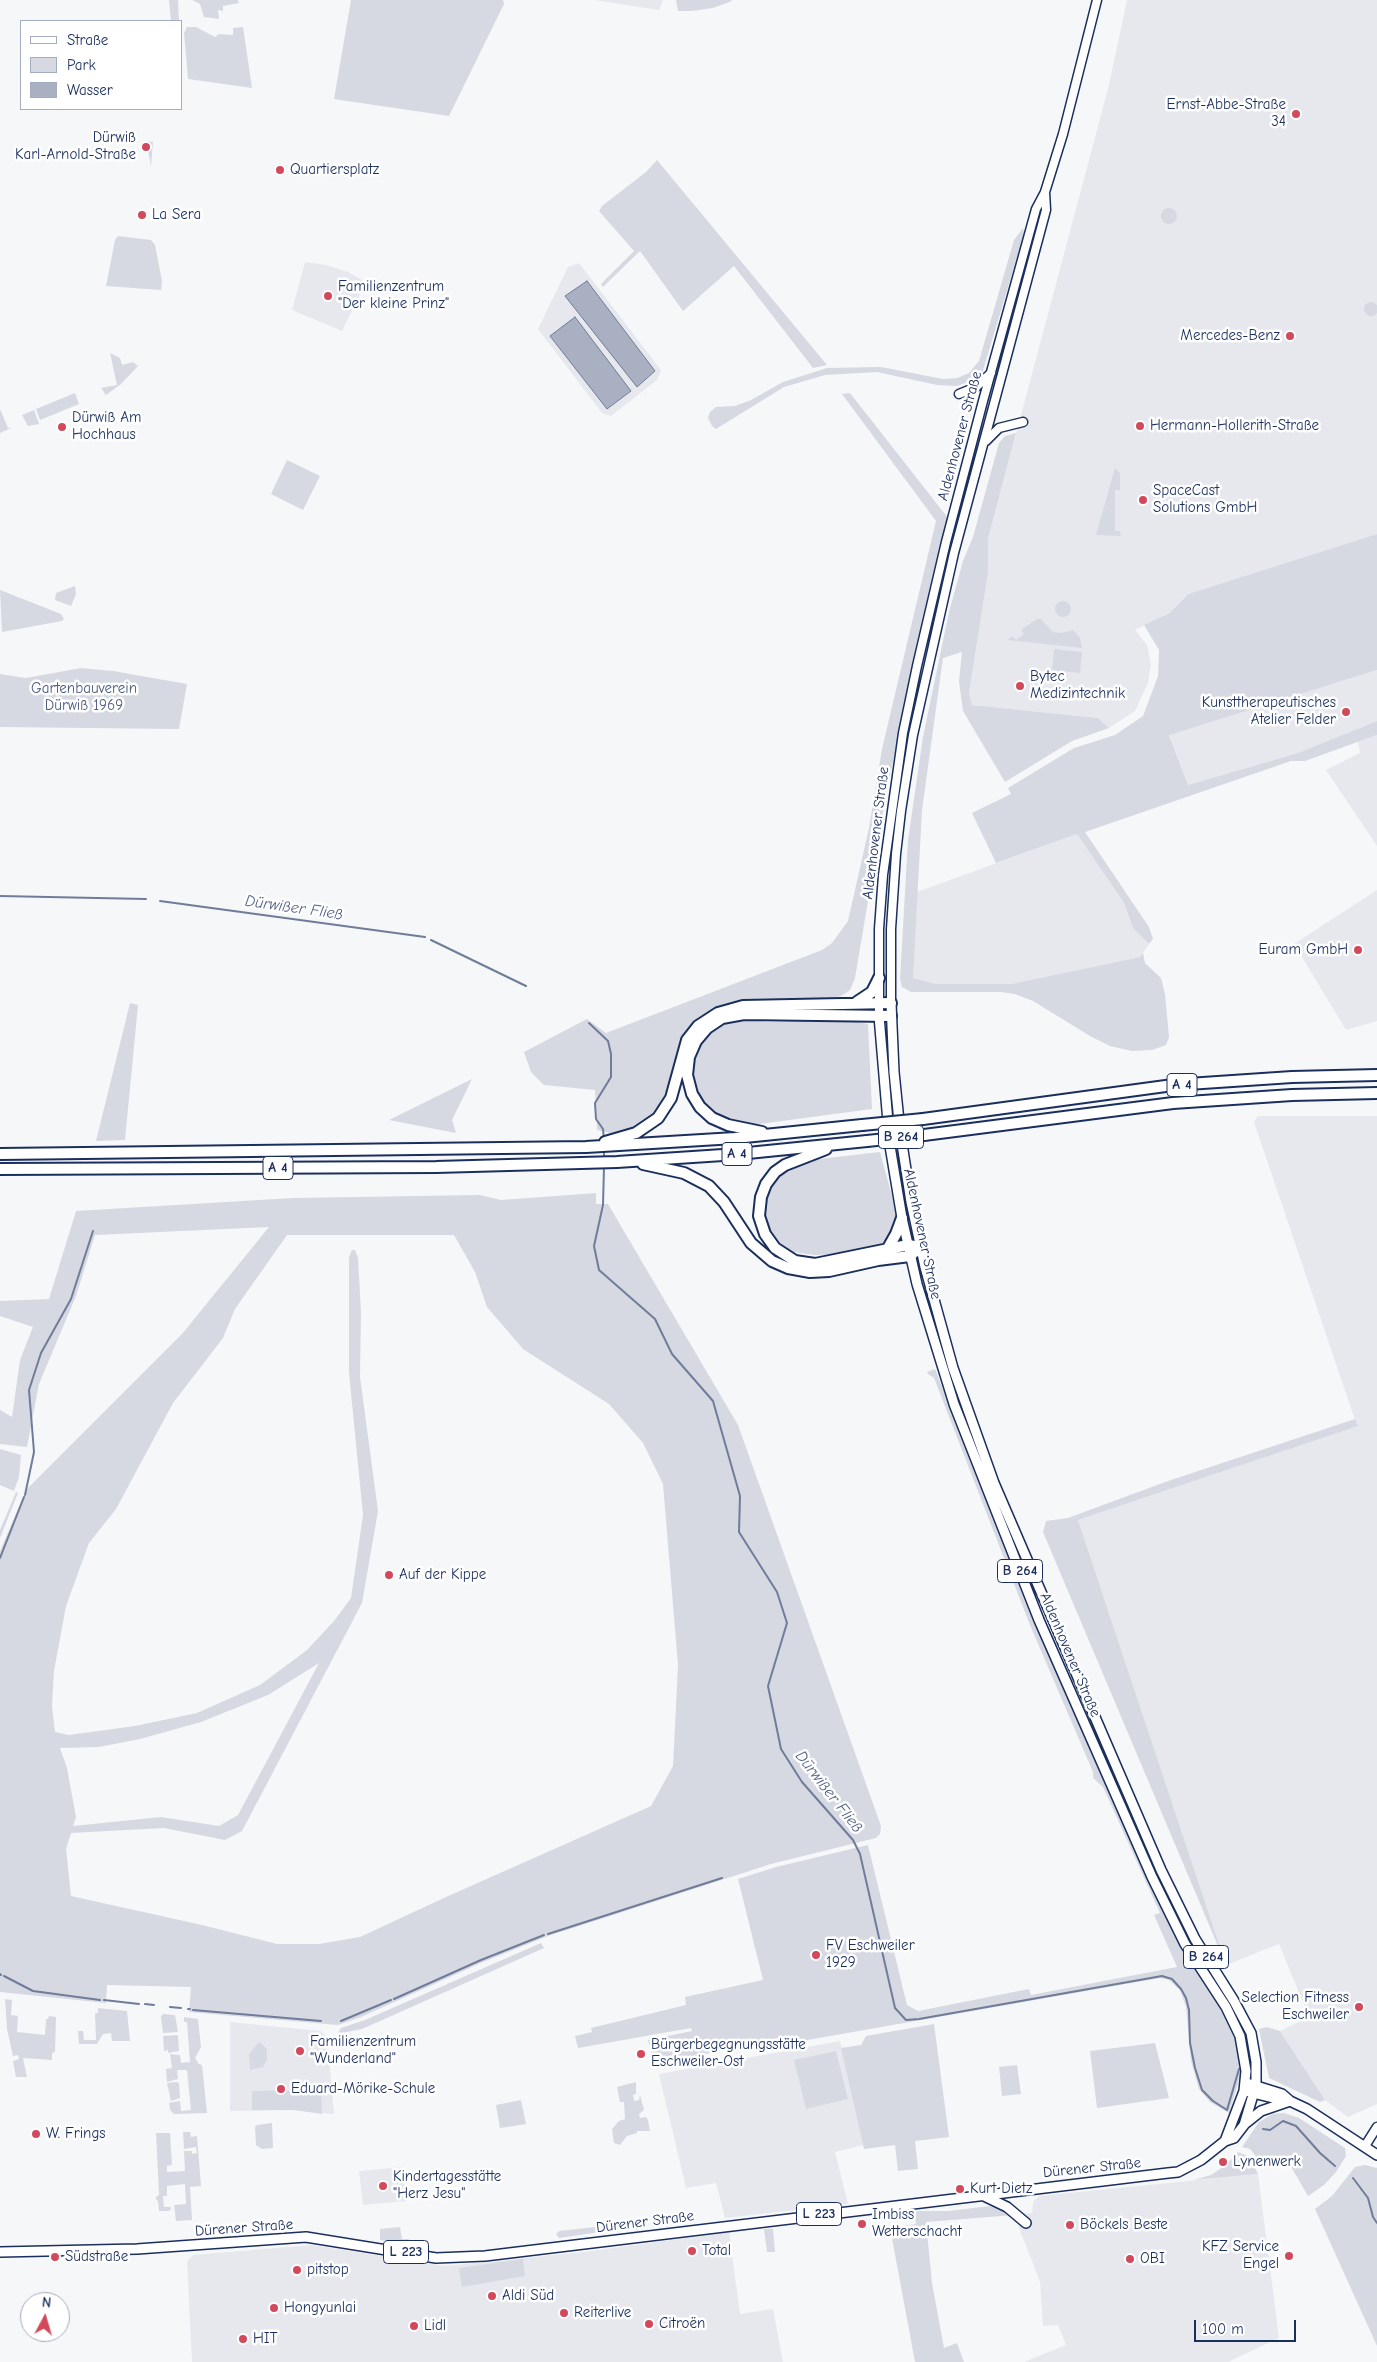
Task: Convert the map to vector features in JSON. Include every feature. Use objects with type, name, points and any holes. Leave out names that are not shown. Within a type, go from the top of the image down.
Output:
[{"type":"highway","points":[[855,1003],[868,996],[879,978]]},
{"type":"highway","points":[[616,1142],[642,1130],[662,1113],[671,1098],[687,1040],[698,1026],[712,1016],[730,1008],[743,1006],[891,1003]]},
{"type":"highway","points":[[772,1134],[728,1125],[712,1118],[700,1106],[688,1086],[687,1066],[692,1049],[701,1034],[722,1018],[744,1014],[891,1016]]},
{"type":"highway","name":"A 4","points":[[0,1154],[586,1147],[616,1142],[772,1134],[923,1119],[1173,1086],[1292,1077],[1377,1075]]},
{"type":"highway","name":"A 4","points":[[0,1169],[436,1167],[630,1162],[844,1144],[1173,1103],[1292,1095],[1377,1093]]},
{"type":"highway","points":[[844,1144],[796,1160],[785,1165],[772,1176],[764,1189],[760,1203],[763,1231],[771,1244],[779,1252],[795,1261],[808,1264],[828,1262],[887,1250],[909,1251]]},
{"type":"highway","points":[[630,1162],[684,1173],[704,1182],[724,1202],[751,1243],[772,1261],[788,1268],[817,1272],[921,1247]]},
{"type":"highway","points":[[887,1250],[902,1218]]},
{"type":"main road","name":"Aldenhovener Straße","points":[[1097,0],[1045,192],[1036,209],[991,373],[946,542],[916,666],[903,733],[883,875],[879,929],[879,1016],[890,1146],[902,1218],[909,1251],[954,1404],[1039,1620],[1152,1877],[1186,1944],[1226,2007],[1240,2036],[1245,2063],[1245,2087],[1225,2141]]},
{"type":"main road","name":"Aldenhovener Straße","points":[[1045,192],[1046,210],[941,606],[913,735],[900,811],[891,929],[891,1016],[900,1131],[921,1247],[953,1368],[994,1483],[1161,1870],[1195,1939],[1234,2001],[1251,2033],[1256,2062],[1255,2089]]},
{"type":"main road","points":[[959,394],[976,387],[991,373]]},
{"type":"main road","points":[[985,443],[999,428],[1023,422]]},
{"type":"main road","points":[[1245,2087],[1282,2094],[1290,2102],[1308,2109],[1377,2155]]},
{"type":"main road","points":[[1244,2125],[1255,2089]]},
{"type":"main road","name":"Dürener Straße","points":[[0,2252],[137,2249],[306,2237],[436,2258],[453,2258],[560,2247],[1178,2172],[1201,2160],[1225,2141],[1234,2138],[1244,2125],[1261,2111],[1290,2102]]},
{"type":"main road","points":[[1365,2146],[1377,2127]]},
{"type":"main road","points":[[982,2195],[1007,2207],[1026,2223]]},
{"type":"shaded area","points":[[595,0],[663,0],[659,10]]},
{"type":"shaded area","points":[[1127,0],[1377,0],[1377,534],[1188,594],[1170,613],[1135,630],[1147,645],[1151,664],[1148,683],[1135,711],[1109,728],[1098,718],[972,705],[969,693],[988,573],[988,539],[1109,85]]},
{"type":"shaded area","name":"Familienzentrum \"Der kleine Prinz\"","points":[[305,262],[326,265],[348,272],[366,282],[342,331],[292,310]]},
{"type":"shaded area","points":[[579,263],[661,370],[657,380],[611,416],[602,413],[538,329],[568,267]]},
{"type":"shaded area","points":[[1377,670],[1377,721],[1298,753],[1188,785],[1169,734]]},
{"type":"shaded area","points":[[1377,735],[1377,846],[1326,770],[1360,753],[1358,742]]},
{"type":"shaded area","points":[[1077,834],[1124,903],[1133,928],[1149,944],[1140,957],[1011,984],[936,984],[913,978],[914,893]]},
{"type":"shaded area","points":[[1377,890],[1377,1021],[1346,1030],[1294,944]]},
{"type":"shaded area","points":[[1258,1116],[1377,1116],[1377,2104],[1348,2117],[1325,2100],[1280,2031],[1309,2017],[1279,1944],[1226,1965],[1078,1520],[1357,1426],[1254,1122]]},
{"type":"shaded area","name":"Eduard-Mörike-Schule","points":[[230,2022],[321,2031],[327,2037],[334,2114],[293,2110],[230,2111]]},
{"type":"shaded area","points":[[840,2041],[863,2145],[835,2152],[848,2204],[725,2218],[716,2183],[686,2188],[659,2074]]},
{"type":"shaded area","name":"Kindertagesstätte \"Herz Jesu\"","points":[[402,2167],[407,2201],[363,2205],[359,2171]]},
{"type":"shaded area","points":[[1258,2174],[1279,2338],[1228,2362],[1024,2362],[1066,2345],[1058,2325],[1043,2326],[1040,2282],[1014,2215],[1032,2213],[1033,2202],[1039,2196]]},
{"type":"shaded area","points":[[729,2232],[740,2314],[773,2309],[783,2362],[192,2362],[187,2261],[193,2255],[312,2245],[445,2266],[584,2252]]},
{"type":"green space","points":[[169,0],[178,0],[179,20],[171,20]]},
{"type":"green space","points":[[192,0],[238,0],[239,3],[223,6],[223,11],[218,10],[219,19],[204,17],[200,4]]},
{"type":"green space","points":[[351,0],[503,0],[504,4],[449,116],[334,99]]},
{"type":"green space","points":[[676,0],[732,1],[713,8],[678,11]]},
{"type":"green space","points":[[187,27],[196,27],[215,37],[219,34],[233,35],[233,28],[243,27],[252,88],[188,79],[184,33]]},
{"type":"green space","points":[[145,141],[153,142],[151,166],[147,146]]},
{"type":"green space","points":[[657,160],[827,365],[813,368],[734,266],[683,311],[640,251],[603,287],[601,284],[634,251],[599,211],[602,206],[646,172]]},
{"type":"green space","points":[[1169,208],[1175,210],[1177,216],[1175,222],[1169,224],[1163,222],[1161,216],[1163,210]]},
{"type":"green space","points":[[1023,228],[1024,234],[981,377],[957,386],[937,385],[877,372],[825,375],[784,387],[716,429],[712,426],[708,418],[710,412],[716,407],[735,406],[751,400],[783,382],[827,368],[881,367],[943,379],[957,378],[969,373],[979,361],[1014,240]]},
{"type":"green space","points":[[118,236],[151,240],[155,245],[162,281],[161,290],[106,286],[115,240]]},
{"type":"green space","points":[[1368,302],[1374,302],[1378,309],[1374,316],[1368,316],[1364,312],[1364,306]]},
{"type":"green space","points":[[110,353],[120,358],[122,365],[133,362],[138,366],[121,384],[106,395],[101,388],[117,385]]},
{"type":"green space","points":[[75,393],[79,404],[40,420],[36,409]]},
{"type":"green space","points":[[850,393],[948,518],[927,603],[886,794],[855,978],[850,990],[841,996],[691,1027],[680,1041],[667,1093],[653,1118],[644,1126],[610,1133],[597,1130],[595,1090],[544,1085],[531,1072],[524,1052],[587,1019],[606,1033],[822,950],[832,943],[848,921],[869,828],[882,749],[936,521],[842,394]]},
{"type":"green space","points":[[0,409],[8,428],[13,427],[0,433]]},
{"type":"green space","points":[[34,410],[39,424],[28,426],[22,415]]},
{"type":"green space","points":[[1016,433],[988,539],[988,573],[969,693],[972,705],[1098,718],[1109,728],[1072,741],[1005,782],[963,711],[959,681],[962,652],[943,658],[922,810],[913,978],[936,984],[1011,984],[1140,957],[1143,953],[1145,963],[1161,978],[1165,994],[1169,1037],[1166,1045],[1152,1050],[1132,1051],[1110,1046],[1033,1001],[1015,994],[1001,992],[911,992],[902,987],[900,979],[908,840],[923,737],[949,612],[963,561],[973,537],[999,443],[1005,436]]},
{"type":"green space","points":[[287,460],[320,476],[303,510],[271,494]]},
{"type":"green space","points":[[1115,468],[1120,473],[1120,490],[1115,490],[1115,531],[1120,531],[1121,536],[1096,535]]},
{"type":"green space","points":[[1377,534],[1377,670],[1169,735],[1188,785],[1298,753],[1377,721],[1377,735],[1305,761],[1291,761],[1085,832],[1149,927],[1153,939],[1149,944],[1133,928],[1124,903],[1077,834],[996,863],[972,813],[1011,794],[1008,788],[1074,748],[1115,735],[1143,716],[1158,676],[1159,650],[1144,625],[1170,613],[1188,594]]},
{"type":"green space","points":[[75,586],[76,594],[71,606],[55,600],[56,593]]},
{"type":"green space","points":[[0,590],[61,614],[64,619],[62,621],[2,632]]},
{"type":"green space","points":[[1063,601],[1069,603],[1071,609],[1069,615],[1063,617],[1057,615],[1055,609],[1057,603]]},
{"type":"green space","points":[[1037,619],[1041,619],[1053,632],[1061,633],[1073,630],[1080,638],[1082,648],[1008,640],[1012,636],[1016,640],[1024,634],[1021,630]]},
{"type":"green space","points":[[1054,649],[1082,652],[1080,673],[1052,670]]},
{"type":"green space","name":"Gartenbauverein Dürwiß 1969","points":[[81,668],[113,671],[187,684],[179,729],[0,727],[0,674],[26,678]]},
{"type":"green space","points":[[130,1003],[138,1005],[125,1140],[96,1141]]},
{"type":"green space","points":[[732,1018],[770,1022],[843,1019],[868,1024],[872,1109],[752,1125],[724,1120],[712,1114],[697,1093],[693,1078],[693,1058],[698,1044],[712,1029]]},
{"type":"green space","points":[[472,1079],[452,1120],[456,1133],[389,1120]]},
{"type":"green space","points":[[880,1152],[895,1207],[896,1218],[892,1230],[884,1242],[876,1247],[843,1254],[815,1255],[792,1252],[775,1240],[766,1225],[764,1216],[765,1196],[772,1182],[794,1165],[819,1159]]},
{"type":"green space","points":[[596,1193],[596,1204],[608,1204],[738,1425],[881,1826],[880,1834],[876,1838],[771,1864],[548,1936],[483,1962],[361,2017],[338,2025],[189,2012],[191,1987],[107,1985],[106,2003],[0,1992],[0,1551],[26,1490],[182,1334],[269,1227],[95,1235],[76,1296],[39,1384],[27,1447],[0,1444],[0,1410],[12,1417],[20,1360],[33,1327],[0,1316],[0,1301],[49,1299],[76,1211],[293,1198],[480,1195],[501,1200]],"holes":[[[287,1235],[454,1235],[475,1272],[487,1307],[523,1349],[609,1404],[643,1443],[663,1484],[678,1665],[673,1766],[651,1806],[360,1937],[319,1944],[277,1944],[71,1896],[66,1849],[71,1833],[164,1828],[225,1840],[242,1831],[362,1603],[378,1511],[360,1377],[361,1312],[358,1258],[355,1250],[352,1250],[349,1257],[349,1373],[363,1515],[351,1598],[334,1621],[307,1650],[260,1685],[197,1713],[135,1726],[69,1735],[55,1732],[52,1706],[54,1671],[66,1606],[89,1543],[116,1509],[173,1403],[223,1338],[235,1309]],[[319,1663],[238,1815],[219,1826],[161,1817],[73,1826],[76,1817],[67,1768],[60,1748],[99,1747],[140,1739],[201,1722],[268,1695]]]},
{"type":"green space","points":[[935,1369],[1036,1622],[1147,1878],[1181,1946],[1221,2010],[1235,2038],[1240,2064],[1240,2077],[1229,2113],[1210,2102],[1199,2089],[1191,2061],[1186,2007],[1180,1990],[1169,1980],[1160,1978],[779,2045],[777,2040],[654,2064],[648,2040],[692,2031],[691,2028],[578,2048],[575,2036],[592,2032],[591,2028],[686,2005],[685,1997],[763,1980],[738,1879],[776,1867],[868,1845],[907,2005],[918,2011],[1029,1989],[1031,1995],[1177,1967],[1154,1915],[1160,1913],[1103,1787],[1093,1778],[1093,1772],[1030,1625],[934,1378],[927,1372]]},
{"type":"green space","points":[[1355,1419],[1358,1426],[1078,1520],[1226,1965],[1043,1532],[1046,1521],[1068,1518],[1168,1481]]},
{"type":"green space","points":[[0,1449],[21,1455],[19,1477],[14,1491],[0,1485]]},
{"type":"green space","points":[[16,1492],[18,1493],[0,1538],[0,1530]]},
{"type":"green space","points":[[541,1943],[544,1948],[362,2029],[337,2034],[341,2028],[365,2020]]},
{"type":"green space","points":[[5,1999],[12,2000],[11,2015],[18,2016],[17,2032],[45,2035],[46,2019],[49,2016],[56,2017],[55,2052],[52,2053],[52,2060],[23,2058],[27,2077],[16,2077],[13,2061],[19,2059],[18,2055],[13,2056],[7,2029]]},
{"type":"green space","points":[[98,2008],[127,2011],[130,2041],[112,2041],[111,2033],[103,2034],[97,2044],[79,2044],[78,2031],[83,2031],[84,2040],[96,2040],[95,2013],[98,2013]]},
{"type":"green space","points":[[163,2014],[175,2015],[178,2032],[163,2033],[161,2017]]},
{"type":"green space","points":[[184,2017],[198,2019],[201,2047],[195,2058],[202,2065],[207,2113],[174,2114],[170,2110],[169,2103],[180,2101],[181,2111],[191,2110],[187,2070],[177,2070],[178,2079],[167,2082],[166,2069],[172,2068],[170,2054],[180,2055],[181,2063],[190,2062],[187,2022],[184,2022]]},
{"type":"green space","points":[[934,2024],[949,2137],[915,2141],[918,2169],[898,2171],[895,2145],[864,2149],[841,2048],[861,2045],[866,2036]]},
{"type":"green space","points":[[1267,2027],[1280,2031],[1325,2100],[1320,2102],[1269,2078],[1259,2029]]},
{"type":"green space","points":[[178,2035],[179,2051],[168,2053],[168,2050],[164,2051],[163,2036]]},
{"type":"green space","points":[[259,2042],[267,2049],[267,2060],[263,2067],[250,2070],[249,2054]]},
{"type":"green space","points":[[1155,2043],[1169,2098],[1097,2108],[1090,2051]]},
{"type":"green space","points":[[836,2051],[848,2099],[806,2109],[794,2060]]},
{"type":"green space","points":[[1017,2065],[1021,2094],[1002,2096],[999,2067]]},
{"type":"green space","points":[[636,2082],[636,2094],[633,2095],[634,2101],[639,2100],[640,2095],[644,2110],[639,2114],[640,2118],[646,2117],[650,2131],[637,2131],[637,2133],[627,2136],[620,2145],[614,2143],[612,2129],[619,2121],[625,2119],[624,2102],[620,2102],[617,2087]]},
{"type":"green space","points":[[167,2083],[179,2083],[180,2098],[171,2101]]},
{"type":"green space","points":[[321,2090],[322,2114],[294,2110],[252,2110],[252,2091]]},
{"type":"green space","points":[[521,2100],[526,2124],[500,2128],[496,2105]]},
{"type":"green space","points":[[1284,2113],[1299,2118],[1345,2148],[1346,2156],[1336,2172],[1324,2185],[1308,2196],[1286,2158],[1262,2164],[1250,2149],[1242,2147],[1259,2122],[1273,2114]]},
{"type":"green space","points":[[272,2123],[273,2148],[262,2149],[256,2145],[255,2127]]},
{"type":"green space","points":[[183,2132],[190,2132],[191,2137],[197,2136],[201,2186],[190,2187],[192,2220],[176,2221],[174,2205],[186,2204],[185,2184],[167,2186],[167,2196],[163,2196],[164,2207],[171,2207],[171,2209],[169,2211],[159,2211],[158,2201],[155,2198],[159,2195],[156,2133],[170,2133],[172,2165],[167,2166],[167,2172],[185,2171],[184,2151],[192,2151],[192,2154],[197,2153],[196,2147],[184,2149]]},
{"type":"green space","points":[[1238,2152],[1250,2157],[1258,2174],[1194,2180],[1211,2175],[1226,2165]]},
{"type":"green space","points":[[1365,2165],[1377,2168],[1377,2346],[1315,2209],[1332,2196],[1355,2167]]},
{"type":"green space","points":[[990,2206],[1014,2215],[926,2222],[932,2283],[944,2348],[957,2343],[964,2362],[915,2362],[891,2233],[893,2228],[916,2224],[914,2211],[949,2211]]},
{"type":"green space","points":[[400,2227],[402,2239],[409,2239],[411,2245],[380,2240],[380,2229]]},
{"type":"green space","points":[[607,2227],[607,2231],[559,2238],[556,2234],[559,2231]]},
{"type":"green space","points":[[764,2229],[773,2229],[775,2252],[767,2252]]},
{"type":"green space","points":[[523,2259],[525,2276],[462,2287],[459,2268]]},
{"type":"water","points":[[587,281],[655,371],[637,387],[565,296]]},
{"type":"water","points":[[575,317],[631,391],[607,409],[550,336]]},
{"type":"waterway","name":"Dürwißer Fließ","points":[[0,896],[146,899]]},
{"type":"waterway","name":"Dürwißer Fließ","points":[[160,901],[425,937]]},
{"type":"waterway","name":"Dürwißer Fließ","points":[[431,940],[526,986]]},
{"type":"waterway","name":"Dürwißer Fließ","points":[[589,1023],[608,1041],[611,1054],[611,1077],[595,1103],[596,1119],[603,1129],[604,1140]]},
{"type":"waterway","name":"Dürwißer Fließ","points":[[604,1149],[604,1160]]},
{"type":"waterway","name":"Dürwißer Fließ","points":[[604,1167],[603,1205],[594,1246],[599,1270],[655,1319],[672,1354],[713,1401],[740,1496],[739,1532],[777,1592],[787,1623],[768,1686],[781,1749],[802,1782],[853,1840],[860,1854],[895,2008],[906,2020],[919,2019],[1162,1976],[1172,1979],[1186,1998],[1189,2010],[1190,2043],[1202,2090],[1213,2101],[1227,2110],[1239,2069]]},
{"type":"waterway","points":[[25,1495],[34,1452],[29,1390],[41,1353],[71,1299],[93,1231]]},
{"type":"waterway","points":[[0,1558],[24,1497]]},
{"type":"waterway","points":[[548,1934],[722,1878]]},
{"type":"waterway","points":[[394,1999],[481,1960],[544,1935]]},
{"type":"waterway","points":[[4,1976],[33,1991],[100,2000]]},
{"type":"waterway","points":[[104,2000],[139,2004]]},
{"type":"waterway","points":[[341,2021],[391,2000]]},
{"type":"waterway","points":[[145,2004],[154,2005]]},
{"type":"waterway","points":[[170,2007],[181,2008]]},
{"type":"waterway","points":[[193,2010],[321,2021]]},
{"type":"waterway","points":[[1263,2129],[1270,2130],[1283,2121],[1296,2126],[1320,2153],[1335,2166]]},
{"type":"waterway","points":[[1353,2178],[1368,2198],[1373,2217],[1377,2223]]},
{"type":"place","name":"Ernst-Abbe-Straße 34","points":[[1296,114]]},
{"type":"place","name":"Dürwiß Karl-Arnold-Straße","points":[[146,147]]},
{"type":"place","name":"Quartiersplatz","points":[[280,170]]},
{"type":"place","name":"La Sera","points":[[142,215]]},
{"type":"place","name":"Familienzentrum \"Der kleine Prinz\"","points":[[328,296]]},
{"type":"place","name":"Mercedes-Benz","points":[[1290,336]]},
{"type":"place","name":"Hermann-Hollerith-Straße","points":[[1140,426]]},
{"type":"place","name":"Dürwiß Am Hochhaus","points":[[62,427]]},
{"type":"place","name":"SpaceCast Solutions GmbH","points":[[1143,500]]},
{"type":"place","name":"Bytec Medizintechnik","points":[[1020,686]]},
{"type":"place","name":"Kunsttherapeutisches Atelier Felder","points":[[1346,712]]},
{"type":"place","name":"Euram GmbH","points":[[1358,950]]},
{"type":"place","name":"Auf der Kippe","points":[[389,1575]]},
{"type":"place","name":"FV Eschweiler 1929","points":[[816,1955]]},
{"type":"place","name":"Selection Fitness Eschweiler","points":[[1359,2007]]},
{"type":"place","name":"Familienzentrum \"Wunderland\"","points":[[300,2051]]},
{"type":"place","name":"Bürgerbegegnungsstätte Eschweiler-Ost","points":[[641,2054]]},
{"type":"place","name":"Eduard-Mörike-Schule","points":[[281,2089]]},
{"type":"place","name":"W. Frings","points":[[36,2134]]},
{"type":"place","name":"Lynenwerk","points":[[1223,2162]]},
{"type":"place","name":"Kindertagesstätte \"Herz Jesu\"","points":[[383,2186]]},
{"type":"place","name":"Kurt Dietz","points":[[960,2189]]},
{"type":"place","name":"Imbiss Wetterschacht","points":[[862,2224]]},
{"type":"place","name":"Böckels Beste","points":[[1070,2225]]},
{"type":"place","name":"Total","points":[[692,2251]]},
{"type":"place","name":"KFZ Service Engel","points":[[1289,2256]]},
{"type":"place","name":"Südstraße","points":[[55,2257]]},
{"type":"place","name":"OBI","points":[[1130,2259]]},
{"type":"place","name":"pitstop","points":[[297,2270]]},
{"type":"place","name":"Aldi Süd","points":[[492,2296]]},
{"type":"place","name":"Hongyunlai","points":[[274,2308]]},
{"type":"place","name":"Reiterlive","points":[[564,2313]]},
{"type":"place","name":"Citroën","points":[[649,2324]]},
{"type":"place","name":"Lidl","points":[[414,2326]]},
{"type":"place","name":"HIT","points":[[243,2339]]}]
